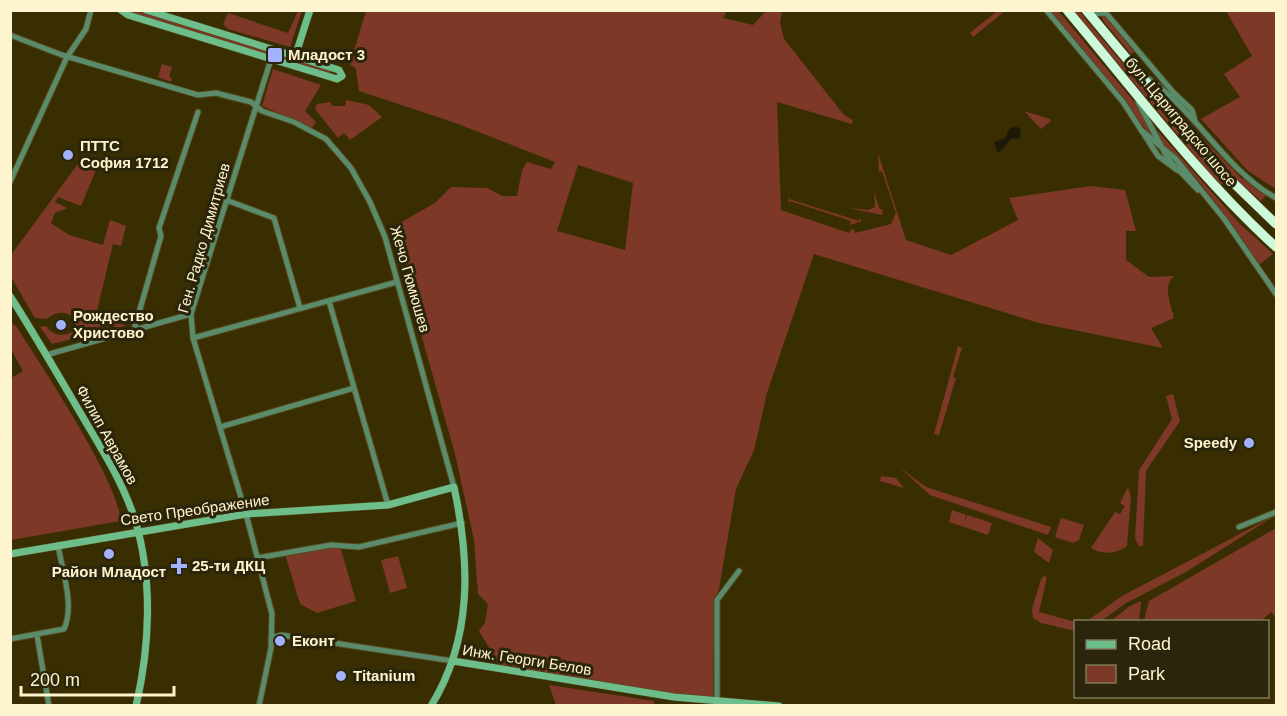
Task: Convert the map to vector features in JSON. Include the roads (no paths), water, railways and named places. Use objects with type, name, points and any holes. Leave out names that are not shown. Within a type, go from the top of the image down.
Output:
[{"type":"highway","name":"бул. Цариградско шосе","points":[[1067,10],[1245,218],[1276,247]]},
{"type":"highway","name":"бул. Цариградско шосе","points":[[1087,12],[1217,167],[1276,224]]},
{"type":"street","points":[[10,182],[67,57],[86,29],[91,18],[91,10]]},
{"type":"street","points":[[121,10],[128,15],[271,59],[337,79],[342,77],[339,70],[146,10]]},
{"type":"street","points":[[296,57],[310,10]]},
{"type":"street","points":[[1046,10],[1123,102],[1158,156],[1177,170],[1213,206]]},
{"type":"street","points":[[1087,12],[1106,13],[1192,110],[1195,122]]},
{"type":"street","name":"Жечо Гюмюшев","points":[[10,34],[67,57],[198,95],[216,93],[250,102],[313,132],[338,151],[370,202],[385,237],[462,523],[466,586],[462,630],[453,661],[431,705]]},
{"type":"street","name":"Ген. Радко Димитриев","points":[[259,705],[271,638],[272,614],[246,514],[193,338],[191,314],[271,59]]},
{"type":"street","points":[[1136,70],[1152,81],[1195,122],[1244,174],[1276,198]]},
{"type":"street","points":[[1129,84],[1161,148],[1177,170]]},
{"type":"street","points":[[134,330],[161,236],[159,228],[198,112]]},
{"type":"street","points":[[1141,130],[1176,159],[1276,294]]},
{"type":"street","points":[[226,200],[274,218],[300,309]]},
{"type":"street","points":[[193,338],[397,282]]},
{"type":"street","name":"Филип Аврамов","points":[[10,296],[116,474],[138,532],[147,619],[136,705]]},
{"type":"street","points":[[329,300],[388,505]]},
{"type":"street","points":[[46,355],[191,314]]},
{"type":"street","points":[[220,427],[354,388]]},
{"type":"street","name":"Свето Преображение","points":[[10,554],[246,514],[357,509],[388,505],[454,487]]},
{"type":"street","points":[[1239,527],[1276,512]]},
{"type":"street","points":[[257,558],[331,545],[359,547],[462,523]]},
{"type":"street","points":[[10,639],[64,629],[68,620],[58,546]]},
{"type":"street","points":[[717,701],[717,600],[739,571]]},
{"type":"street","points":[[37,635],[49,705]]},
{"type":"street","name":"Инж. Георги Белов","points":[[271,638],[281,635],[674,697],[779,705]]},
{"type":"place","name":"Младост 3","points":[[275,55]]},
{"type":"place","name":"ПТТС София 1712","points":[[68,155]]},
{"type":"place","name":"Рождество Христово","points":[[61,325]]},
{"type":"place","name":"Speedy","points":[[1249,443]]},
{"type":"place","name":"Район Младост","points":[[109,554]]},
{"type":"place","name":"25-ти ДКЦ","points":[[179,566]]},
{"type":"place","name":"Еконт","points":[[280,641]]},
{"type":"place","name":"Titanium","points":[[341,676]]}]
